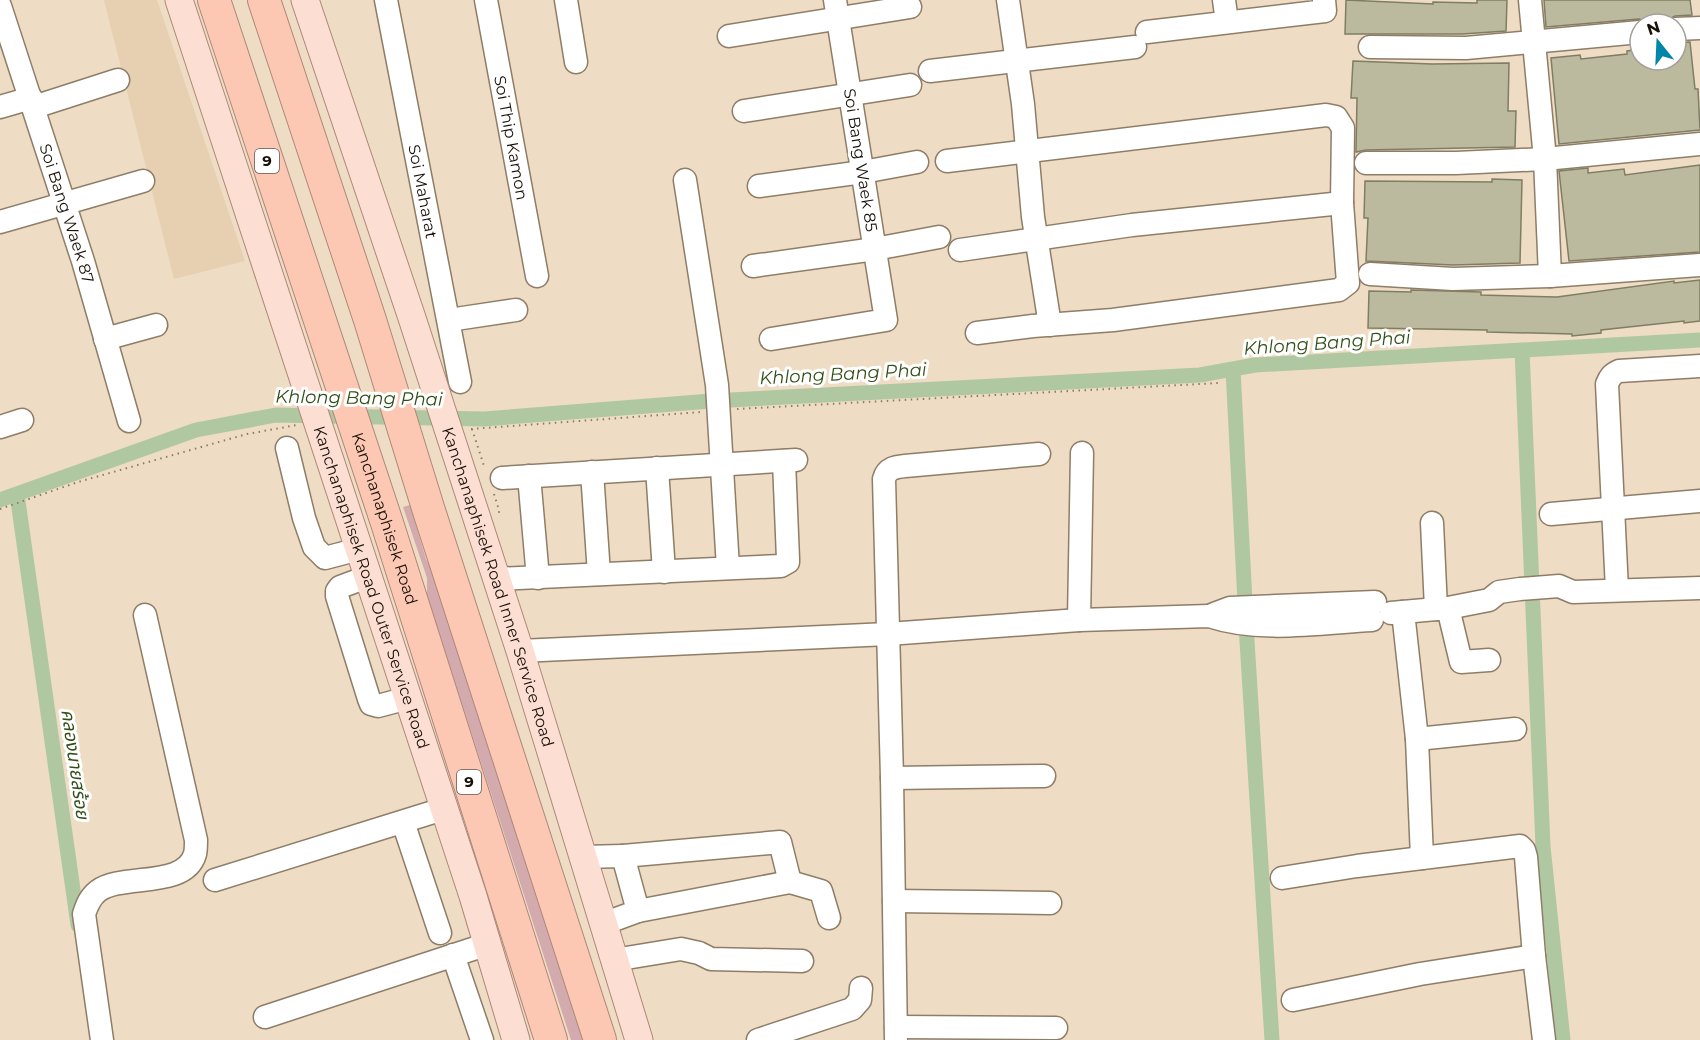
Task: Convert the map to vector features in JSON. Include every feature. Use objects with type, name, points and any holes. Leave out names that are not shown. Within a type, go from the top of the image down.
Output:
[{"type":"highway","name":"Kanchanaphisek Road","points":[[214,0],[387,523],[551,1040]]},
{"type":"highway","points":[[264,0],[600,1040]]},
{"type":"highway","points":[[566,934],[619,1040]]},
{"type":"main road","name":"Kanchanaphisek Road Outer Service Road","points":[[179,0],[488,944],[516,1040]]},
{"type":"main road","name":"Kanchanaphisek Road Inner Service Road","points":[[305,0],[412,318],[520,651],[639,1040]]},
{"type":"street","name":"Soi Maharat","points":[[387,0],[460,381]]},
{"type":"street","name":"Soi Thip Kamon","points":[[486,0],[537,276]]},
{"type":"street","points":[[566,0],[576,62]]},
{"type":"street","points":[[1008,0],[1017,60],[1036,239],[1050,325]]},
{"type":"street","points":[[930,71],[1141,40],[1225,11],[1325,11],[1324,0]]},
{"type":"street","points":[[1530,0],[1545,159],[1550,276]]},
{"type":"street","name":"Soi Bang Waek 87","points":[[0,6],[65,205],[129,421]]},
{"type":"street","points":[[729,36],[836,10],[910,7]]},
{"type":"street","name":"Soi Bang Waek 85","points":[[771,339],[886,320],[836,10]]},
{"type":"street","points":[[1370,47],[1466,48],[1628,33]]},
{"type":"street","points":[[0,107],[32,102],[118,80]]},
{"type":"street","points":[[744,111],[910,86]]},
{"type":"street","points":[[947,161],[1326,115],[1336,117],[1343,128],[1342,203],[1348,283],[1339,290],[1113,320],[977,333]]},
{"type":"street","points":[[1366,163],[1456,163],[1545,159],[1700,144]]},
{"type":"street","points":[[759,186],[917,162]]},
{"type":"street","points":[[685,180],[721,412],[728,568]]},
{"type":"street","points":[[0,222],[143,181]]},
{"type":"street","points":[[960,249],[1166,222],[1342,203]]},
{"type":"street","points":[[753,266],[875,249],[939,237]]},
{"type":"street","points":[[1370,274],[1453,279],[1550,276],[1700,265]]},
{"type":"street","points":[[449,320],[516,310]]},
{"type":"street","points":[[105,339],[156,325]]},
{"type":"street","points":[[1617,590],[1607,384],[1609,378],[1613,373],[1619,371],[1700,366]]},
{"type":"street","points":[[0,427],[22,420]]},
{"type":"street","points":[[287,448],[304,519],[314,547],[325,558],[358,549]]},
{"type":"street","points":[[1079,620],[1082,453]]},
{"type":"street","points":[[1039,454],[905,466],[893,468],[886,473],[884,479],[896,1034],[1056,1028]]},
{"type":"street","points":[[496,579],[781,566],[788,562],[790,460],[502,478]]},
{"type":"street","points":[[657,468],[664,572]]},
{"type":"street","points":[[592,472],[599,574]]},
{"type":"street","points":[[529,476],[538,578]]},
{"type":"street","points":[[1551,514],[1700,501]]},
{"type":"street","points":[[1432,523],[1442,609],[1461,662],[1489,660]]},
{"type":"street","points":[[367,577],[340,588],[337,596],[369,699],[371,704],[378,706],[408,698]]},
{"type":"street","points":[[520,651],[888,634],[1079,620],[1442,609],[1489,600],[1499,605],[1522,596],[1547,594],[1560,599],[1573,592],[1700,588]]},
{"type":"street","points":[[1385,612],[1417,739],[1422,858]]},
{"type":"street","points":[[102,1040],[84,914],[88,903],[98,891],[111,885],[172,875],[185,869],[194,856],[196,840],[145,615]]},
{"type":"street","points":[[1417,739],[1515,729]]},
{"type":"street","points":[[892,777],[1044,776]]},
{"type":"street","points":[[215,880],[443,808]]},
{"type":"street","points":[[403,822],[440,933]]},
{"type":"street","points":[[582,857],[623,856],[780,842],[790,882]]},
{"type":"street","points":[[1282,878],[1520,846],[1526,857],[1544,1040]]},
{"type":"street","points":[[623,856],[638,911]]},
{"type":"street","points":[[603,924],[638,911],[790,882],[821,891],[829,918]]},
{"type":"street","points":[[894,901],[1050,903]]},
{"type":"street","points":[[265,1017],[488,944]]},
{"type":"street","points":[[614,960],[681,949],[718,960],[802,961]]},
{"type":"street","points":[[453,955],[482,1040]]},
{"type":"street","points":[[1293,1000],[1420,974],[1534,956]]},
{"type":"street","points":[[758,1040],[803,1033],[852,1009],[860,1000],[861,988]]},
{"type":"path","points":[[472,429],[1218,383]]},
{"type":"path","points":[[0,510],[78,482],[247,434],[292,425],[304,425]]},
{"type":"shaded area","points":[[104,0],[157,0],[245,261],[174,279]]},
{"type":"shaded area","points":[[410,505],[426,559],[435,576],[588,1040],[571,1040],[427,596],[427,578],[403,507]]},
{"type":"building","points":[[1346,0],[1433,4],[1433,2],[1477,3],[1477,0],[1507,0],[1506,31],[1462,34],[1345,34]]},
{"type":"building","points":[[1544,0],[1690,0],[1692,15],[1688,15],[1688,12],[1628,12],[1628,20],[1546,27]]},
{"type":"building","points":[[1688,42],[1690,42],[1695,89],[1698,89],[1700,130],[1559,144],[1551,58],[1580,55],[1581,59],[1627,54],[1628,51],[1628,72],[1688,72]]},
{"type":"building","points":[[1353,61],[1432,64],[1509,63],[1508,111],[1516,111],[1515,147],[1356,152],[1357,98],[1351,98]]},
{"type":"building","points":[[1700,165],[1700,252],[1569,261],[1559,171],[1588,168],[1588,173],[1624,169],[1625,175]]},
{"type":"building","points":[[1492,179],[1522,180],[1520,263],[1453,265],[1366,261],[1368,218],[1364,218],[1365,181],[1492,182]]},
{"type":"building","points":[[1700,280],[1700,321],[1601,330],[1601,333],[1572,336],[1572,334],[1487,332],[1487,330],[1368,328],[1369,291],[1481,292],[1481,295],[1557,297],[1674,281],[1674,283]]},
{"type":"waterway","name":"Khlong Bang Phai","points":[[0,500],[196,430],[276,415],[484,419],[711,401],[1200,375],[1255,365],[1700,340]]},
{"type":"waterway","points":[[1522,350],[1543,846],[1563,1040]]},
{"type":"waterway","points":[[1233,369],[1247,641],[1272,1040]]},
{"type":"waterway","name":"คลองนายสร้อย","points":[[17,494],[78,925]]}]
